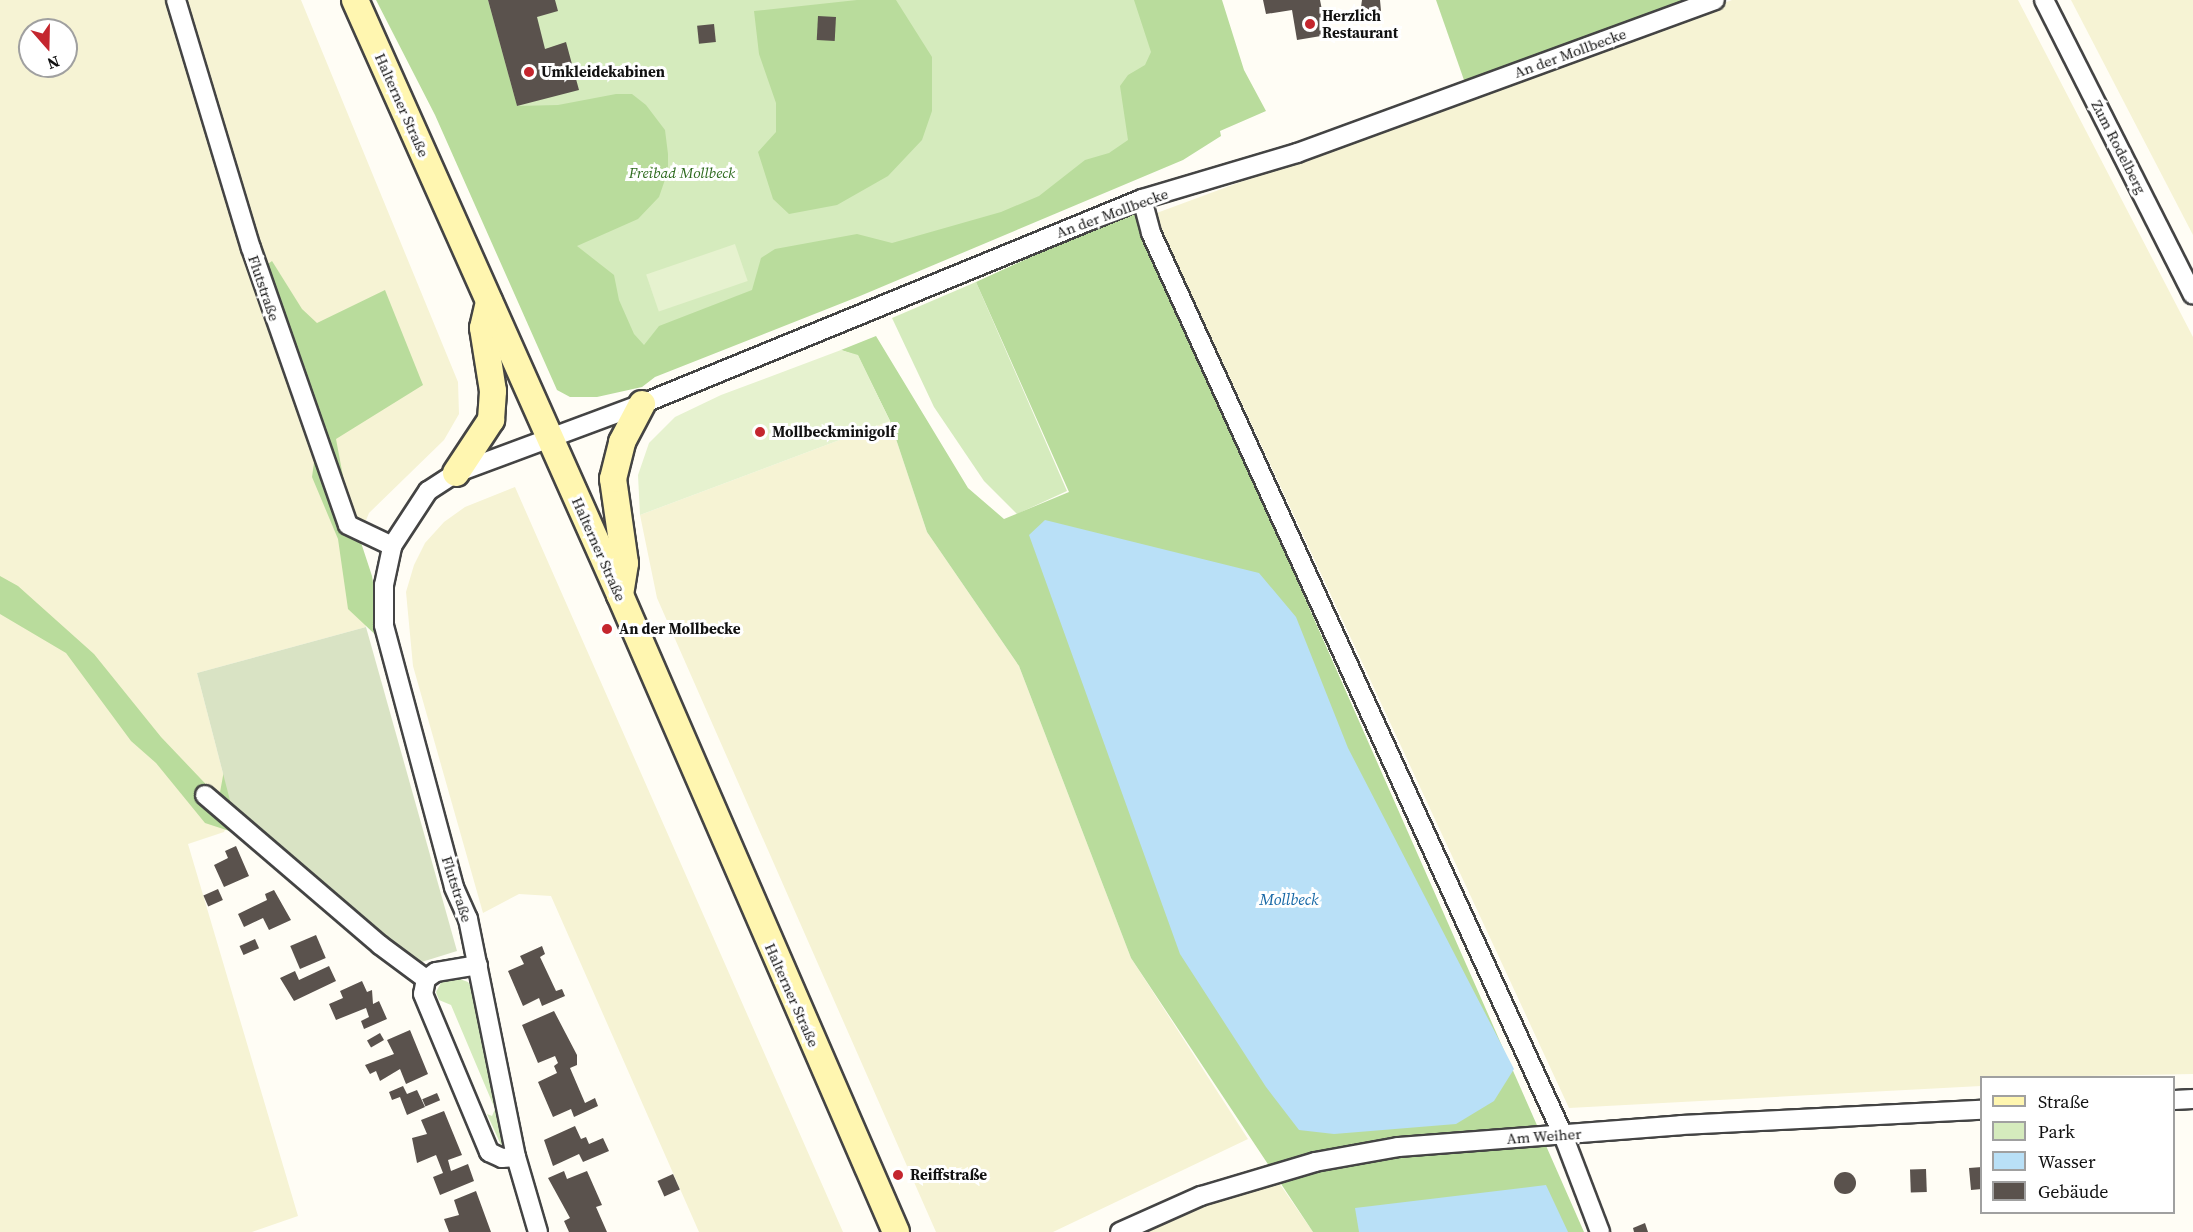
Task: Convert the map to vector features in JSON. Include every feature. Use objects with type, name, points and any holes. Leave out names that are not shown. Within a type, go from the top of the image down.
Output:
[{"type":"main road","name":"Halterner Straße","points":[[355,0],[620,595],[897,1232]]},
{"type":"main road","points":[[456,473],[491,420],[493,391],[483,328],[489,302]]},
{"type":"main road","points":[[620,595],[625,563],[613,479],[622,442],[642,404]]},
{"type":"street","name":"Flutstraße","points":[[176,0],[251,248],[348,525],[392,546]]},
{"type":"street","name":"An der Mollbecke","points":[[550,438],[642,404],[1142,199],[1297,153],[1715,0]]},
{"type":"street","name":"Zum Rodelberg","points":[[2044,0],[2193,295]]},
{"type":"street","points":[[1142,199],[1151,233],[1563,1135],[1600,1232]]},
{"type":"street","name":"Flutstraße","points":[[538,1232],[516,1157],[478,965],[384,625],[384,585],[392,546],[428,491],[456,473],[550,438]]},
{"type":"street","points":[[205,795],[380,945],[426,979]]},
{"type":"street","points":[[426,979],[448,967],[478,965]]},
{"type":"street","points":[[426,979],[423,994],[489,1152],[502,1158],[516,1157]]},
{"type":"street","points":[[2175,1100],[2193,1100]]},
{"type":"street","name":"Am Weiher","points":[[1120,1232],[1202,1196],[1315,1162],[1398,1147],[1980,1110]]},
{"type":"shaded area","points":[[0,0],[301,0],[458,382],[459,414],[444,440],[369,513],[348,565],[366,627],[197,673],[233,812],[224,832],[188,844],[298,1216],[252,1232],[0,1232]]},
{"type":"shaded area","points":[[1732,0],[2018,0],[2193,337],[2193,1074],[1980,1076],[1980,1086],[1569,1108],[1154,214]]},
{"type":"shaded area","points":[[2071,0],[2193,0],[2193,235]]},
{"type":"shaded area","points":[[890,421],[927,532],[1019,666],[1131,958],[1248,1139],[1053,1232],[936,1232],[657,598],[640,515]]},
{"type":"shaded area","points":[[515,487],[843,1232],[699,1232],[551,896],[519,894],[483,913],[413,666],[406,592],[414,565],[425,543],[444,522],[465,507]]},
{"type":"shaded area","points":[[1277,1180],[1313,1232],[1144,1232],[1222,1198]]},
{"type":"green space","points":[[376,0],[488,0],[517,106],[558,105],[616,94],[632,94],[646,105],[665,130],[668,171],[659,197],[638,219],[577,246],[614,275],[619,300],[634,334],[644,345],[659,326],[752,290],[761,258],[775,249],[857,234],[892,243],[1001,212],[1039,196],[1085,160],[1109,153],[1128,140],[1120,86],[1128,75],[1145,65],[1151,52],[1134,0],[1222,0],[1244,70],[1266,111],[1220,131],[1221,136],[1183,160],[860,296],[655,377],[642,387],[597,397],[570,397],[557,390],[435,115]]},
{"type":"green space","name":"Freibad Mollbeck","points":[[488,0],[1163,0],[1187,145],[583,390]]},
{"type":"green space","points":[[857,0],[896,0],[932,57],[932,111],[922,140],[888,176],[837,205],[789,214],[773,199],[758,152],[776,132],[776,103],[759,54],[754,11]]},
{"type":"green space","points":[[1436,0],[1684,0],[1465,83]]},
{"type":"green space","points":[[1134,210],[1584,1232],[1313,1232],[1131,958],[1019,666],[927,532],[890,421],[858,356],[841,350],[876,336],[968,488],[1004,519],[1069,492],[976,282]]},
{"type":"green space","points":[[735,244],[748,281],[659,311],[646,275]]},
{"type":"green space","points":[[272,261],[302,309],[317,323],[385,290],[423,385],[336,439],[348,503],[372,576],[382,641],[348,609],[338,539],[312,477],[318,434],[264,267]]},
{"type":"green space","points":[[976,282],[1067,491],[1017,514],[984,481],[934,407],[892,318]]},
{"type":"green space","name":"Mollbeckminigolf","points":[[841,350],[858,355],[890,421],[640,515],[638,475],[649,443],[675,417],[721,395]]},
{"type":"green space","points":[[0,576],[18,586],[94,654],[161,737],[219,798],[230,737],[278,847],[205,823],[156,763],[131,741],[66,653],[0,614]]},
{"type":"green space","points":[[366,627],[457,951],[412,965],[233,812],[197,673]]},
{"type":"green space","points":[[457,978],[468,982],[474,992],[504,1142],[501,1145],[487,1114],[492,1116],[495,1109],[451,1005],[439,1000],[436,992],[442,981]]},
{"type":"water","name":"Mollbeck","points":[[1045,520],[1259,573],[1296,617],[1348,748],[1514,1069],[1494,1101],[1456,1124],[1334,1134],[1299,1130],[1266,1087],[1180,954],[1029,535]]},
{"type":"water","points":[[1546,1185],[1568,1232],[1359,1232],[1355,1208]]},
{"type":"building","name":"Umkleidekabinen","points":[[488,0],[555,0],[558,11],[537,17],[545,49],[566,42],[579,90],[517,106]]},
{"type":"building","name":"Herzlich Restaurant","points":[[1263,0],[1320,0],[1327,35],[1297,40],[1292,10],[1266,14]]},
{"type":"building","points":[[1362,0],[1380,0],[1381,11],[1374,15],[1365,14],[1361,7]]},
{"type":"building","points":[[818,16],[836,17],[835,41],[817,40]]},
{"type":"building","points":[[714,24],[716,42],[699,44],[697,26]]},
{"type":"building","points":[[236,846],[249,876],[224,887],[214,865],[228,858],[225,851]]},
{"type":"building","points":[[218,889],[223,900],[208,906],[203,896]]},
{"type":"building","points":[[274,890],[291,920],[269,930],[263,918],[244,927],[238,914],[267,900],[265,894]]},
{"type":"building","points":[[316,935],[326,958],[300,969],[290,946]]},
{"type":"building","points":[[255,939],[259,948],[244,955],[239,946]]},
{"type":"building","points":[[542,946],[545,954],[540,957],[556,991],[562,989],[565,996],[542,1006],[539,998],[523,1006],[508,971],[524,964],[520,956]]},
{"type":"building","points":[[329,966],[336,981],[294,1001],[280,978],[295,971],[299,980]]},
{"type":"building","points":[[362,981],[367,992],[372,990],[373,1004],[379,1001],[387,1019],[364,1029],[361,1021],[369,1017],[366,1008],[336,1020],[329,1004],[343,998],[340,991]]},
{"type":"building","points":[[554,1011],[577,1055],[577,1065],[570,1068],[585,1103],[595,1098],[598,1106],[574,1117],[571,1109],[553,1117],[538,1082],[557,1073],[554,1066],[558,1063],[555,1056],[538,1063],[522,1025]]},
{"type":"building","points":[[410,1030],[428,1074],[406,1084],[400,1069],[380,1081],[376,1071],[370,1074],[365,1065],[394,1054],[387,1040]]},
{"type":"building","points":[[380,1033],[384,1040],[371,1047],[367,1040]]},
{"type":"building","points":[[403,1086],[407,1094],[417,1090],[425,1107],[407,1115],[400,1097],[392,1100],[389,1092]]},
{"type":"building","points":[[437,1093],[440,1100],[425,1107],[422,1099]]},
{"type":"building","points":[[444,1111],[462,1155],[448,1160],[451,1171],[468,1164],[474,1181],[440,1195],[433,1177],[443,1173],[436,1155],[417,1163],[412,1138],[427,1134],[421,1120]]},
{"type":"building","points":[[575,1126],[581,1139],[586,1137],[589,1144],[603,1138],[609,1151],[583,1162],[579,1154],[553,1166],[544,1140]]},
{"type":"building","points":[[1980,1167],[1980,1189],[1971,1190],[1969,1168]]},
{"type":"building","points":[[1926,1169],[1927,1192],[1911,1193],[1910,1170]]},
{"type":"building","points":[[564,1171],[567,1179],[587,1171],[602,1205],[596,1207],[607,1232],[569,1232],[564,1221],[570,1218],[548,1178]]},
{"type":"building","points":[[1845,1172],[1853,1175],[1856,1183],[1853,1191],[1845,1194],[1837,1191],[1834,1183],[1837,1175]]},
{"type":"building","points":[[673,1174],[680,1190],[664,1196],[657,1181]]},
{"type":"building","points":[[476,1191],[491,1232],[449,1232],[444,1219],[459,1215],[454,1200]]},
{"type":"building","points":[[1645,1223],[1648,1232],[1634,1232],[1633,1228]]},
{"type":"place","name":"Herzlich Restaurant","points":[[1310,24]]},
{"type":"place","name":"Umkleidekabinen","points":[[529,72]]},
{"type":"place","name":"Mollbeckminigolf","points":[[760,432]]},
{"type":"place","name":"An der Mollbecke","points":[[607,629]]},
{"type":"place","name":"Reiffstraße","points":[[898,1175]]}]
